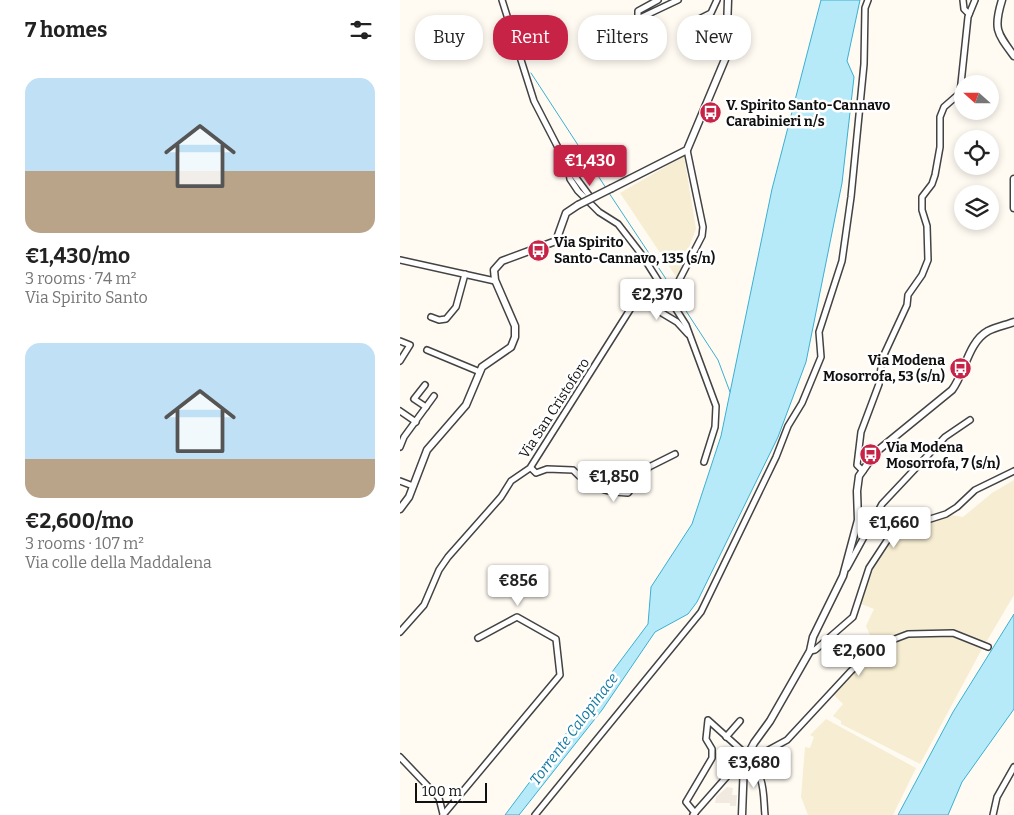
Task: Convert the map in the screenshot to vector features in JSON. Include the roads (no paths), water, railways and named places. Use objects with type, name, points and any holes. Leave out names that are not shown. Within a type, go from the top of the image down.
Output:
[{"type":"street","points":[[502,0],[534,101],[568,167],[592,198]]},
{"type":"street","points":[[658,0],[638,11],[638,17],[640,18],[678,0]]},
{"type":"street","points":[[707,15],[711,13],[717,0]]},
{"type":"street","points":[[671,296],[702,236],[703,227],[687,150],[726,57],[728,0]]},
{"type":"street","points":[[535,815],[701,612],[776,458],[788,426],[802,403],[821,357],[819,332],[842,261],[851,197],[864,64],[865,8],[868,0]]},
{"type":"street","points":[[963,0],[964,9],[969,14]]},
{"type":"street","points":[[863,471],[857,465],[857,454],[861,432],[879,384],[882,359],[907,305],[908,295],[922,274],[928,260],[927,226],[922,210],[922,197],[932,184],[935,175],[940,147],[940,117],[944,107],[960,93],[969,14],[975,0]]},
{"type":"street","points":[[1002,0],[996,25],[998,34],[1014,56]]},
{"type":"street","points":[[400,509],[410,497],[427,450],[466,405],[482,367],[511,347],[515,337],[515,326],[496,280],[494,270],[502,261],[556,241],[566,213],[578,205],[687,150]]},
{"type":"street","points":[[568,167],[570,178],[578,191],[599,212],[618,224],[671,296],[686,325],[716,406],[715,427],[704,462]]},
{"type":"street","points":[[1014,179],[1014,208]]},
{"type":"street","points":[[400,260],[496,280]]},
{"type":"street","points":[[431,316],[446,319],[456,306],[465,274]]},
{"type":"street","name":"Via San Cristoforo","points":[[400,632],[424,605],[439,570],[448,557],[501,497],[512,481],[531,468],[640,293],[646,288],[650,289],[662,312],[677,322],[688,334]]},
{"type":"street","points":[[843,576],[858,520],[857,491],[863,471],[876,452],[952,390],[961,379],[974,346],[980,337],[988,331],[1014,322]]},
{"type":"street","points":[[400,342],[410,346],[400,361]]},
{"type":"street","points":[[427,350],[480,372]]},
{"type":"street","points":[[424,385],[414,399],[426,407]]},
{"type":"street","points":[[400,447],[404,437],[434,396]]},
{"type":"street","points":[[400,412],[416,422]]},
{"type":"street","points":[[742,815],[747,760],[810,651],[813,637],[882,504],[945,437],[970,420]]},
{"type":"street","points":[[531,468],[536,473],[547,469],[573,470],[584,482],[595,489],[606,492],[628,493],[649,468],[675,454]]},
{"type":"street","points":[[810,651],[815,650],[853,617],[869,568],[890,536],[902,528],[946,514],[957,507],[975,490],[1014,471]]},
{"type":"street","points":[[400,481],[413,486]]},
{"type":"street","points":[[443,814],[560,675],[556,639],[517,617],[478,638]]},
{"type":"street","points":[[765,815],[762,780],[747,760],[708,720],[706,739],[712,749],[712,758],[686,802],[694,814],[737,765],[747,760],[754,758],[787,740],[851,671],[880,645],[908,634],[952,633],[988,647]]},
{"type":"street","points":[[726,737],[740,721]]},
{"type":"street","points":[[400,756],[401,760],[439,798],[443,814]]},
{"type":"street","points":[[993,815],[997,796],[1014,767]]},
{"type":"water","name":"Torrente Calopinace","points":[[821,0],[860,0],[847,61],[854,77],[842,183],[806,362],[778,437],[697,602],[688,614],[655,632],[602,710],[519,815],[505,815],[648,624],[651,587],[692,524],[721,436],[772,189]]},
{"type":"water","points":[[1014,614],[1014,709],[962,782],[948,815],[898,815],[953,712]]},
{"type":"waterway","points":[[531,73],[606,188]]},
{"type":"waterway","points":[[609,193],[672,288]]},
{"type":"waterway","points":[[675,294],[718,360],[730,392]]},
{"type":"place","name":"V. Spirito Santo-Cannavo Carabinieri n/s","points":[[710,113]]},
{"type":"place","name":"Via Spirito Santo-Cannavo, 135 (s/n)","points":[[538,250]]},
{"type":"place","name":"Via Modena Mosorrofa, 53 (s/n)","points":[[961,368]]},
{"type":"place","name":"Via Modena Mosorrofa, 7 (s/n)","points":[[870,455]]}]
